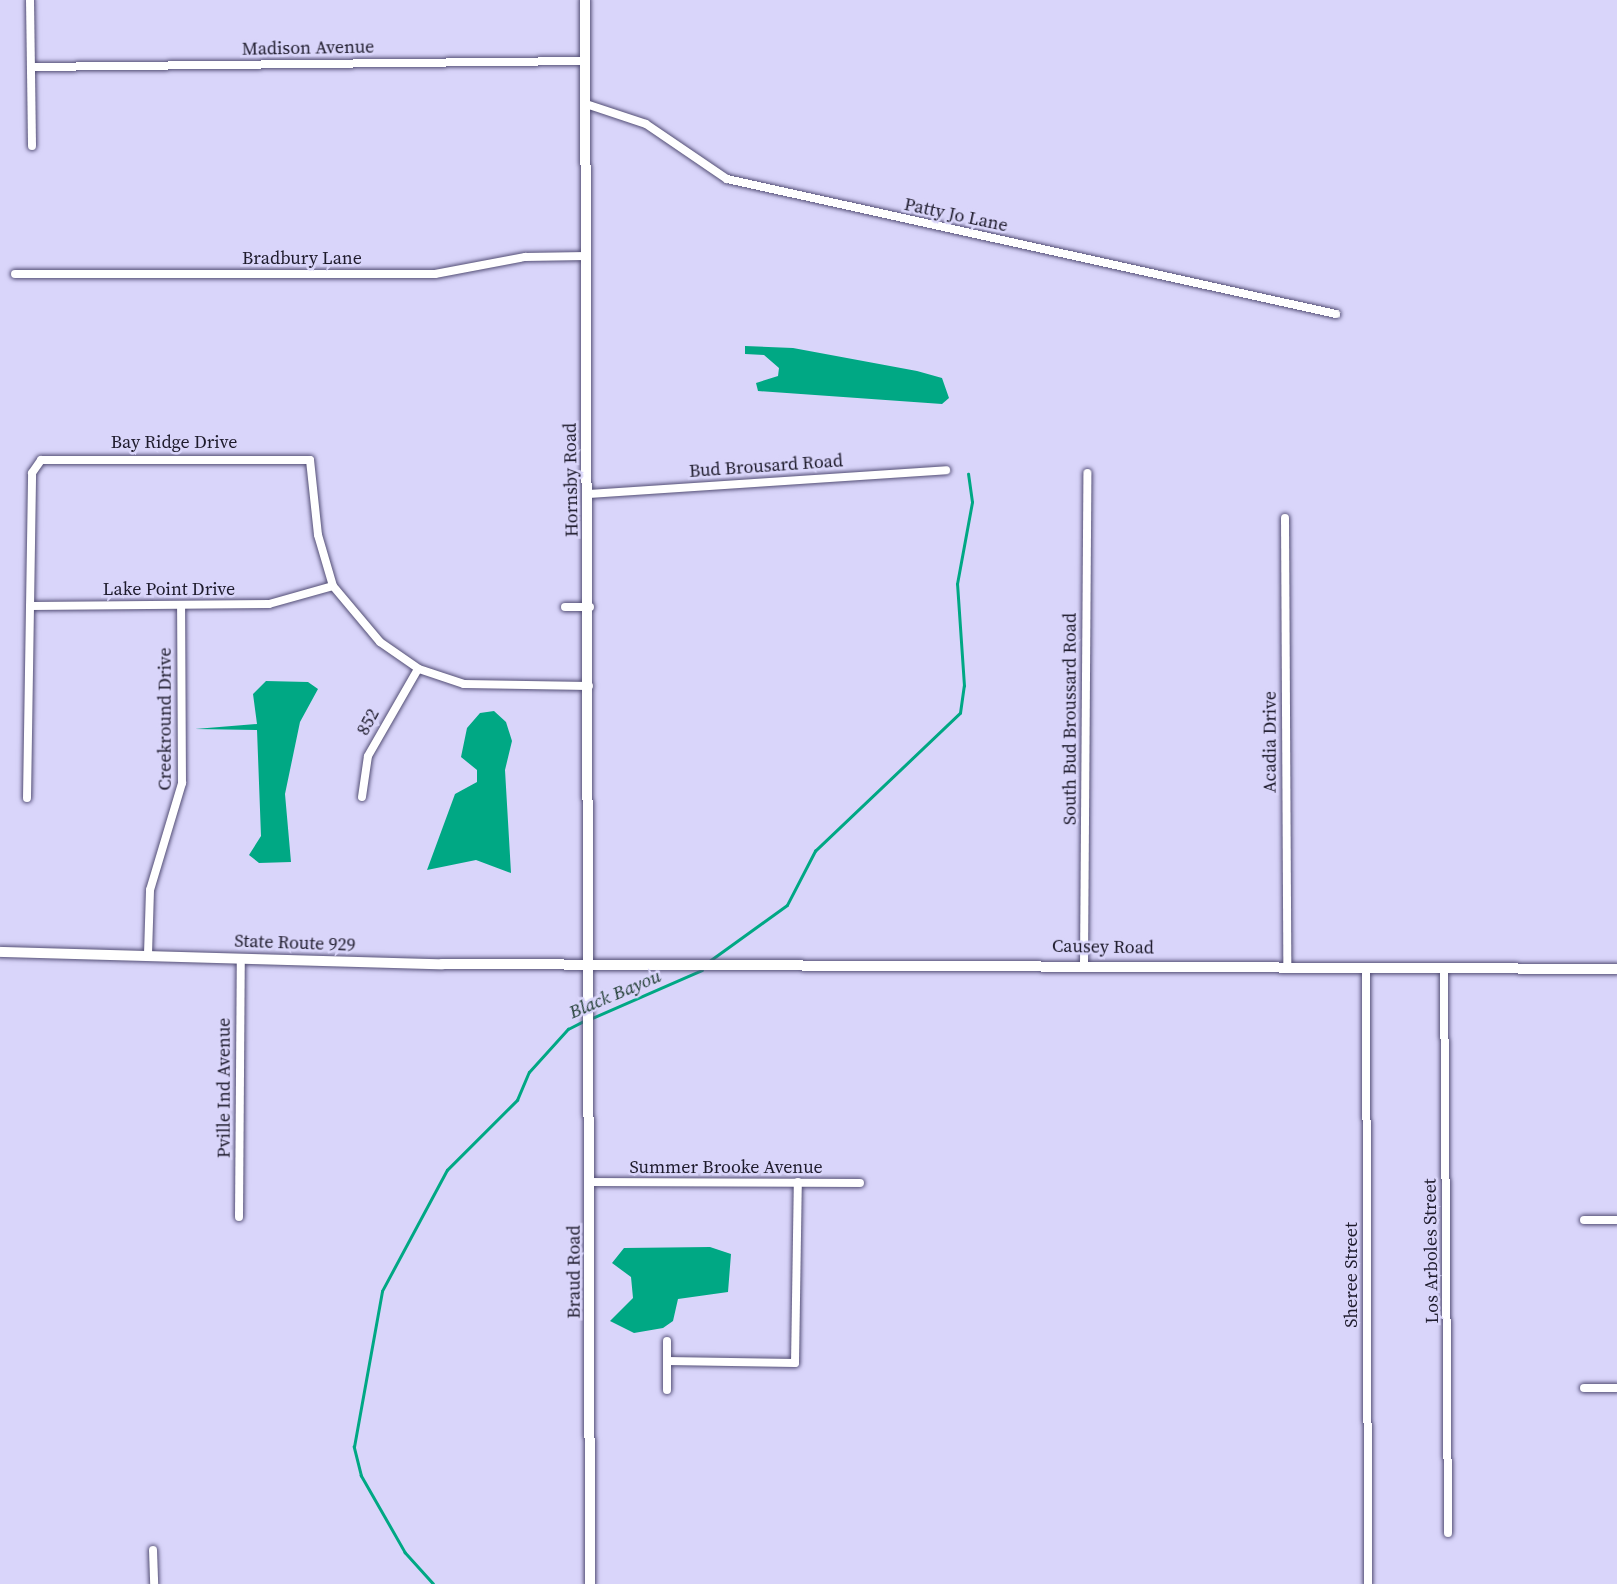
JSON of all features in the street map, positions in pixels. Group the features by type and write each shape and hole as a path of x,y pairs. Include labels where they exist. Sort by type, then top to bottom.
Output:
{"street":[{"path":"30,0 32,146"},
{"name":"Hornsby Road","path":"586,0 590,607 588,960"},
{"name":"Madison Avenue","path":"31,67 586,61"},
{"name":"Patty Jo Lane","path":"586,104 646,124 727,179 1336,314"},
{"name":"Bradbury Lane","path":"15,274 435,274 525,257 586,256"},
{"name":"Bay Ridge Drive","path":"30,606 32,473 38,461 310,460 321,550 332,586"},
{"name":"Bud Brousard Road","path":"589,494 946,470"},
{"name":"South Bud Broussard Road","path":"1084,964 1087,473"},
{"name":"Acadia Drive","path":"1285,518 1287,966"},
{"path":"332,586 365,630 418,668 490,687 590,686"},
{"name":"Lake Point Drive","path":"30,606 269,604 307,596 332,586"},
{"name":"Creekround Drive","path":"148,954 150,890 183,783 181,605"},
{"path":"27,798 30,606"},
{"path":"565,607 590,607"},
{"name":"852","path":"362,797 368,756 418,668"},
{"name":"State Route 929","path":"0,952 148,954 241,960 588,960"},
{"name":"Pville Ind Avenue","path":"239,1217 241,960"},
{"name":"Causey Road","path":"588,960 1617,969"},
{"name":"Braud Road","path":"588,960 591,1182 590,1584"},
{"name":"Sheree Street","path":"1366,967 1368,1584"},
{"name":"Los Arboles Street","path":"1444,968 1448,1533"},
{"name":"Summer Brooke Avenue","path":"591,1182 860,1183"},
{"path":"667,1361 794,1363 797,1182"},
{"path":"1584,1220 1617,1220"},
{"path":"667,1341 667,1390"},
{"path":"1584,1388 1617,1388"},
{"path":"153,1550 154,1584"}],"shaded area":[{"path":"745,346 793,348 917,371 942,378 949,398 942,404 758,391 756,383 778,376 779,368 764,355 745,354"},
{"path":"266,681 308,682 318,689 300,722 285,794 291,862 259,863 249,855 261,836 257,730 195,729 257,724 253,694"},
{"path":"494,711 506,722 512,741 505,770 511,873 476,860 427,870 455,794 477,782 477,770 461,757 467,728 480,713"},
{"path":"710,1247 731,1254 728,1292 678,1299 673,1321 663,1328 634,1333 610,1321 633,1298 631,1277 612,1263 624,1248"}],"waterway":[{"name":"Black Bayou","path":"708,962 787,905 815,851 960,713 964,686 957,584 972,502 968,474"},
{"name":"Black Bayou","path":"590,1019 702,970"},
{"name":"Black Bayou","path":"433,1584 405,1553 361,1476 354,1447 382,1291 447,1170 517,1100 529,1072 568,1029 584,1021"}]}
